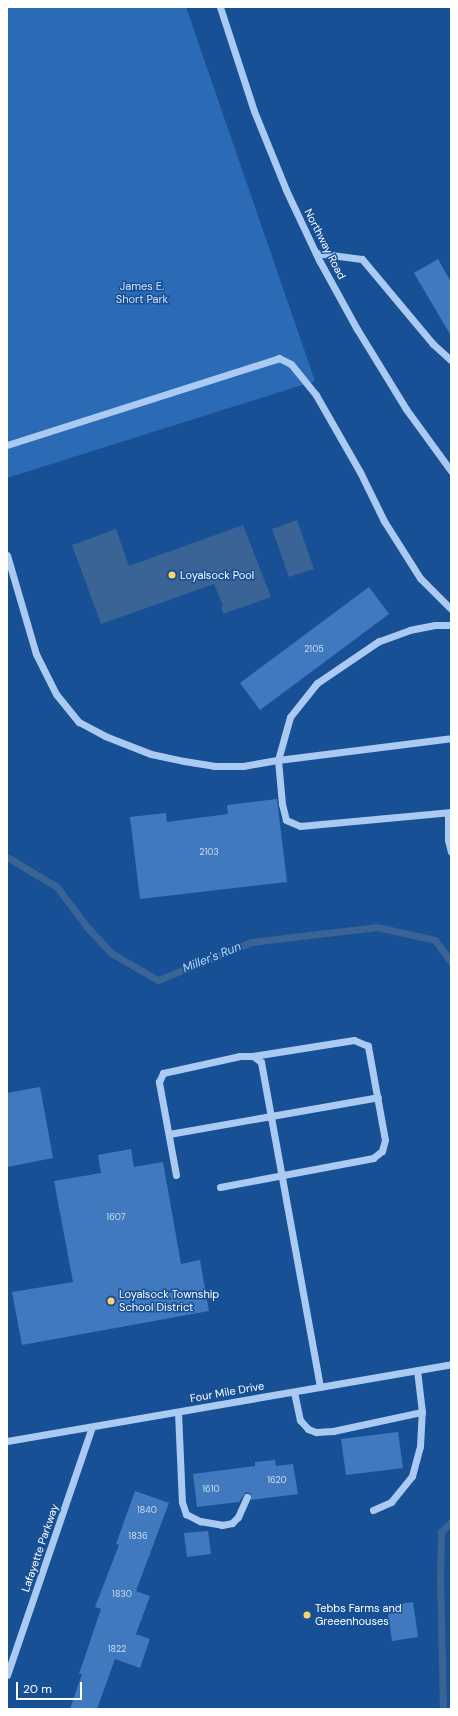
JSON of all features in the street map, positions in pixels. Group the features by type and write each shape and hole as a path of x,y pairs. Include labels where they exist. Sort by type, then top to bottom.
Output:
{"street":[{"name":"Northway Road","path":"220,7 254,111 286,190 316,253 357,330 406,409 451,471"},
{"path":"316,253 362,259 433,344 451,360"},
{"path":"7,445 279,358 291,364 316,395 360,472 384,521 409,561 420,578 451,610"},
{"path":"7,555 36,654 56,694 79,722 105,736 151,754 214,766 243,766 278,760 451,738"},
{"path":"451,625 435,625 410,630 379,641 317,682 290,717 278,760 282,804 286,820 300,826 449,812 448,840 451,852"},
{"path":"176,1176 159,1082 163,1073 240,1056 253,1056 354,1040 368,1046 385,1140 382,1151 373,1158 220,1187"},
{"path":"253,1056 261,1062 320,1387"},
{"path":"169,1134 378,1097"},
{"name":"Four Mile Drive","path":"7,1441 451,1364"},
{"path":"373,1510 391,1502 412,1476 420,1446 422,1412 417,1370"},
{"path":"294,1392 300,1420 308,1429 316,1432 334,1431 422,1412"},
{"path":"178,1412 182,1502 186,1514 200,1521 222,1525 232,1523 238,1517 248,1497"},
{"name":"Lafayette Parkway","path":"7,1675 92,1427"}],"green space":[{"name":"James E. Short Park","path":"7,7 186,7 315,381 7,478"}],"shaded area":[{"path":"297,520 314,569 289,577 272,529"},
{"name":"Loyalsock Pool","path":"243,525 271,597 223,614 221,607 223,606 214,584 101,624 72,545 116,529 129,566"}],"building":[{"path":"438,259 451,282 451,336 414,273"},
{"path":"369,587 389,614 260,710 240,683"},
{"path":"277,799 287,882 140,899 130,817 166,813 167,822 228,814 227,805"},
{"path":"40,1087 53,1158 7,1167 7,1093"},
{"path":"131,1149 134,1167 163,1162 181,1264 200,1260 209,1311 22,1345 12,1292 73,1282 54,1181 101,1173 98,1155"},
{"path":"398,1432 403,1468 346,1475 341,1439"},
{"path":"275,1460 276,1466 293,1464 298,1494 251,1500 251,1494 246,1492 239,1502 197,1507 193,1474 255,1466 255,1462"},
{"path":"135,1491 169,1503 136,1591 150,1596 136,1634 150,1639 140,1668 115,1659 97,1709 70,1709 82,1674 79,1674 101,1609 95,1607 119,1545 116,1544"},
{"path":"208,1531 211,1554 187,1557 184,1533"},
{"path":"413,1602 418,1637 392,1641 387,1606"}],"waterway":[{"name":"Miller's Run","path":"7,857 57,887 87,927 111,953 158,980 251,942 377,927 435,940 451,962"},
{"name":"Miller's Run","path":"443,1709 440,1581 441,1532 451,1522"}],"place":[{"name":"Loyalsock Pool","path":"172,575"},
{"name":"Loyalsock Township School District","path":"111,1301"},
{"name":"Tebbs Farms and Greeenhouses","path":"307,1615"}]}
